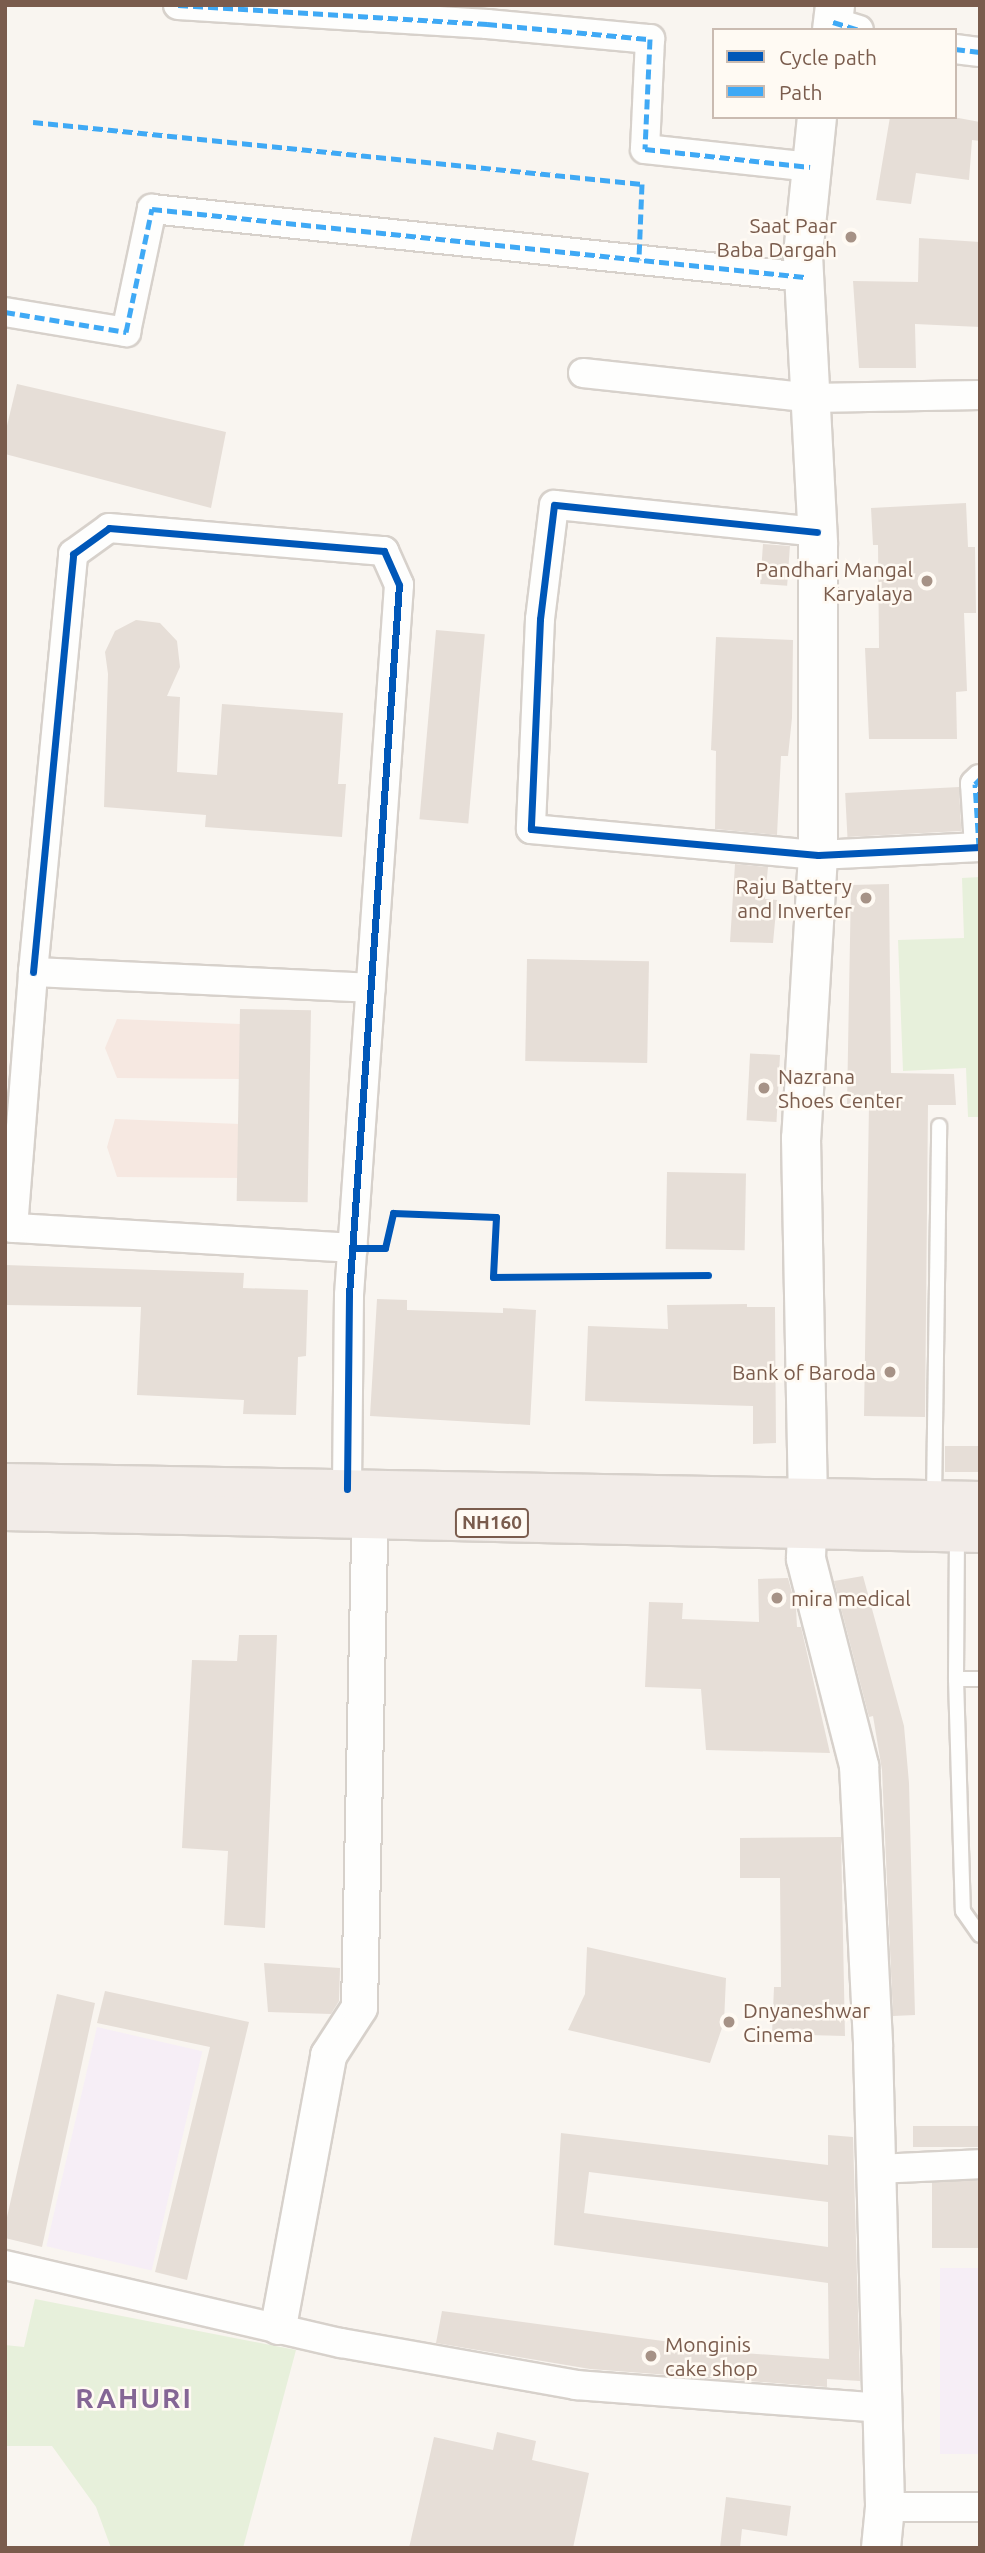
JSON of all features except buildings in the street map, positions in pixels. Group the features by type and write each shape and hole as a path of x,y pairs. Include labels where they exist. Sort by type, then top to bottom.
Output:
{"highway":[{"name":"NH160","path":"5,1483 118,1499"},
{"name":"NH160","path":"5,1511 118,1499 362,1500 952,1516"}],"main road":[{"path":"817,119 803,255 817,532 818,855 801,1138 806,1559 859,1766 873,2047 885,2507 881,2548"}],"street":[{"path":"178,5 487,24 650,39 645,149 810,167"},
{"path":"957,49 980,52"},
{"path":"5,312 126,332 152,209 804,277"},
{"path":"583,373 811,398 980,395"},
{"path":"817,532 554,505 540,619 531,829 818,855 979,847 975,784 980,779"},
{"path":"278,2326 328,2055 359,2007 362,1500 353,1248 399,585 384,551 110,528 73,554 33,972 13,1228 353,1248"},
{"path":"33,972 371,988"},
{"path":"875,2169 980,2164"},
{"path":"5,2265 278,2326 341,2343 576,2385 882,2408"},
{"path":"885,2507 980,2507"}],"lane":[{"path":"939,1126 963,1910 980,1935"},
{"path":"956,1679 980,1679"}],"shaded area":[{"path":"117,1019 240,1024 240,1079 117,1078 105,1048"},
{"path":"115,1119 240,1124 240,1178 117,1177 107,1147"},
{"path":"97,2027 202,2051 152,2271 46,2246"},
{"path":"940,2268 980,2268 980,2454 940,2454"}],"green space":[{"path":"980,877 980,1117 968,1117 966,1068 903,1071 898,940 964,938 962,878"},
{"path":"35,2299 296,2350 243,2548 111,2548 96,2507 52,2446 5,2446 5,2345 24,2347"}],"marked path":[{"path":"178,5 487,24 650,39 645,149 810,167"},
{"path":"833,22 852,28"},
{"path":"957,49 980,52"},
{"path":"33,122 642,184 639,260"},
{"path":"5,312 126,332 152,209 804,277"},
{"path":"979,847 975,784 980,779"}],"cycle path":[{"path":"817,532 554,505 540,619 531,829 818,855 980,847"},
{"path":"33,972 73,554 109,528 384,551 399,585 349,1295 347,1489"},
{"path":"353,1248 385,1248 393,1213 496,1217 493,1277 708,1275"}],"place":[{"name":"Saat Paar Baba Dargah","path":"851,237"},
{"name":"Pandhari Mangal Karyalaya","path":"927,581"},
{"name":"Raju Battery and Inverter","path":"866,898"},
{"name":"Nazrana Shoes Center","path":"764,1088"},
{"name":"Bank of Baroda","path":"890,1372"},
{"name":"mira medical","path":"777,1598"},
{"name":"Dnyaneshwar Cinema","path":"729,2022"},
{"name":"Monginis cake shop","path":"651,2356"}],"district":[{"name":"RAHURI","path":"134,2398"}]}
